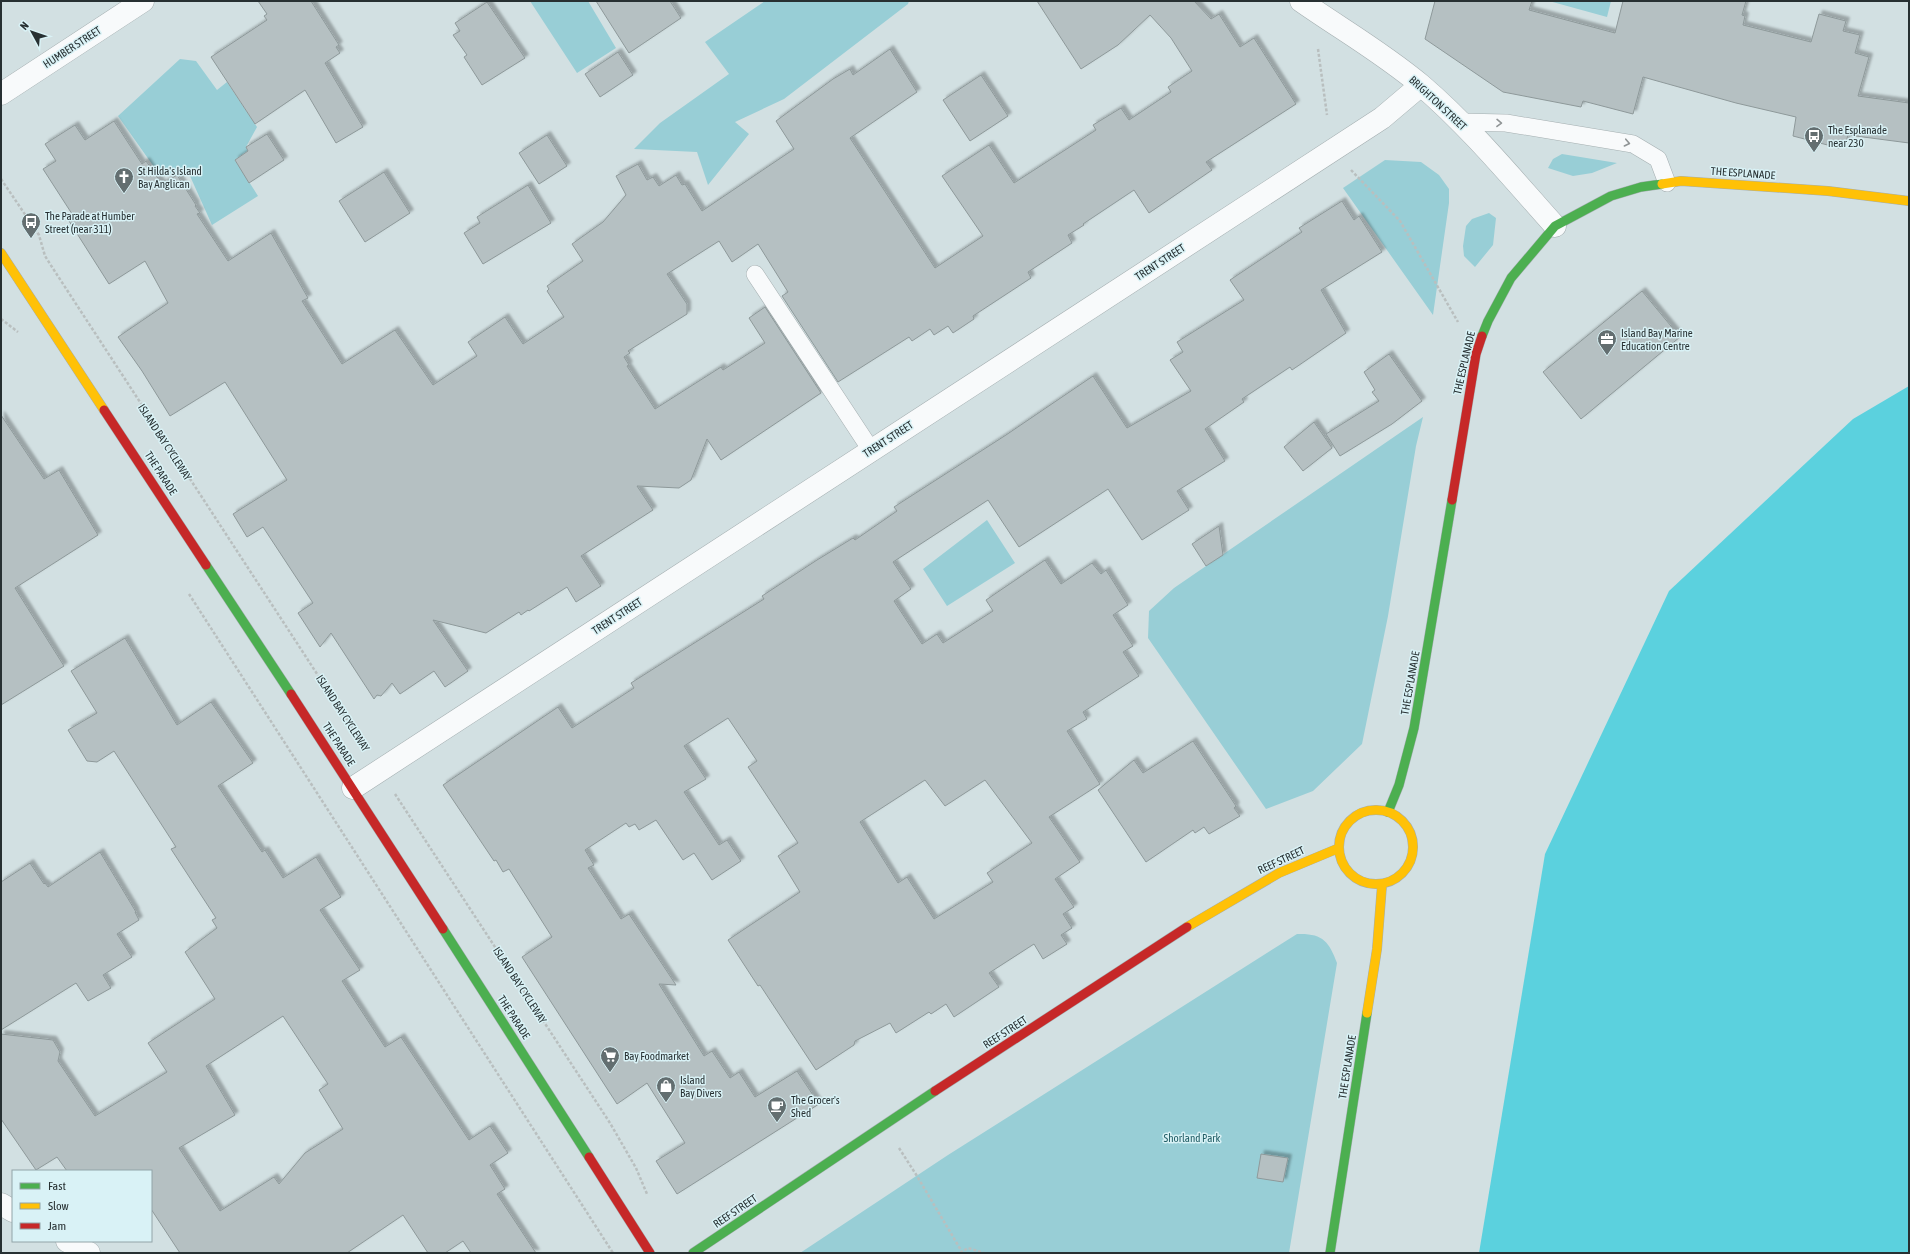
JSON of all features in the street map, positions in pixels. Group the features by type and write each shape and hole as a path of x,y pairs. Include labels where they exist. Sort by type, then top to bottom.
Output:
{"main road":[{"name":"THE ESPLANADE","path":"1388,812 1399,785 1414,728 1476,354 1488,321 1511,278 1539,244 1555,226 1611,196 1641,187 1681,181 1828,190 1909,201"},
{"name":"THE PARADE","path":"1,253 353,788 650,1253"},
{"path":"1372,810 1388,812 1395,815 1406,824 1412,836 1414,851 1409,864 1401,876 1382,885 1365,883 1351,875 1343,865 1339,848 1342,832 1348,823 1356,816 1372,810"},
{"name":"REEF STREET","path":"693,1253 884,1125 1220,907 1279,873 1339,848"},
{"name":"THE ESPLANADE","path":"1330,1253 1377,949 1382,885"}],"street":[{"name":"HUMBER STREET","path":"1,94 143,1"},
{"name":"BRIGHTON STREET","path":"1301,1 1381,54 1421,85 1460,122 1555,226"},
{"name":"TRENT STREET","path":"353,788 1332,149 1382,118 1421,85"},
{"path":"1,1204 12,1210"},
{"path":"69,1242 89,1253"}],"lane":[{"path":"1460,122 1506,123 1633,144 1658,159 1667,183"},
{"path":"755,274 871,450"}],"path":[{"path":"1318,49 1327,115"},
{"path":"1332,149 1400,221 1476,354"},
{"name":"ISLAND BAY CYCLEWAY","path":"1,179 39,235 43,244 43,252 52,267 610,1123 636,1168 648,1195"},
{"path":"1,319 22,336"},
{"path":"185,588 613,1253"},
{"path":"884,1125 917,1176 961,1252 968,1248 984,1253"}],"green space":[{"path":"530,1 588,1 616,48 577,73"},
{"path":"765,1 909,1 908,4 784,99 735,122 749,134 708,185 697,152 634,149 660,123 729,74 705,42"},
{"path":"1549,1 1611,1 1607,17"},
{"path":"180,59 196,61 217,90 227,82 257,127 246,147 248,151 235,160 258,196 212,225 190,176 159,174 118,116"},
{"path":"1562,154 1617,163 1592,173 1573,176 1548,168 1553,159"},
{"path":"1385,160 1421,162 1439,175 1449,189 1449,203 1433,315 1343,188"},
{"path":"1489,213 1496,218 1493,245 1475,267 1464,256 1463,246 1466,226 1472,219"},
{"path":"1423,417 1416,446 1388,616 1362,744 1313,791 1266,809 1148,638 1149,611 1174,588"},
{"path":"987,520 1015,563 947,606 923,569"},
{"name":"Shorland Park","path":"1297,934 1306,934 1319,937 1331,949 1337,963 1289,1253 800,1253 948,1155"}],"water":[{"path":"1909,386 1909,1253 1479,1253 1545,854 1669,591 1853,419"}],"building":[{"path":"258,1 311,1 339,45 336,47 340,53 325,63 363,127 336,143 305,90 255,124 211,57 267,20 264,16 267,14"},
{"path":"596,1 670,1 681,18 629,53"},
{"path":"1037,1 1194,1 1211,19 1219,14 1240,47 1254,38 1296,104 1206,162 1212,170 1149,213 1134,190 1083,224 1084,225 1068,235 1072,243 1028,272 1031,278 973,316 974,319 953,333 948,326 934,335 930,329 912,341 909,337 838,382 782,296 788,292 758,244 732,262 719,241 667,274 687,304 687,314 628,351 630,353 624,357 629,365 627,366 655,409 721,367 723,370 765,343 749,318 765,307 821,393 721,460 707,439 691,480 679,488 637,486 653,510 581,556 601,586 576,602 567,587 529,611 528,610 521,615 519,612 486,633 433,620 468,671 445,687 434,671 400,694 392,683 381,696 377,695 374,699 331,633 320,647 298,613 313,603 263,527 247,537 233,514 287,480 225,382 170,416 142,371 118,337 168,303 145,261 109,284 69,221 74,217 43,169 56,161 45,144 75,125 85,140 114,121 142,164 146,161 162,184 177,175 196,205 195,206 200,213 197,214 228,261 271,233 308,298 302,301 342,364 395,330 433,385 477,356 468,342 505,317 523,344 564,317 547,291 549,289 547,286 583,261 572,244 603,222 626,195 616,176 638,164 647,180 653,177 659,186 676,175 682,185 685,184 702,211 794,149 776,121 833,79 850,69 853,75 890,49 917,92 850,138 935,268 983,236 942,176 989,145 1014,183 1096,130 1093,125 1121,108 1129,120 1171,92 1168,87 1192,71 1171,38 1150,15 1118,45 1081,69"},
{"path":"1435,1 1532,1 1529,10 1615,33 1623,1 1746,1 1742,15 1745,16 1743,25 1811,42 1819,14 1846,21 1843,31 1860,35 1855,53 1869,57 1858,96 1909,103 1909,143 1848,135 1846,142 1841,140 1839,148 1793,136 1796,117 1736,103 1643,77 1633,114 1583,101 1581,107 1503,92 1425,39"},
{"path":"487,2 525,58 482,85 464,57 467,55 453,35 460,31 455,23"},
{"path":"618,52 633,75 600,97 585,74"},
{"path":"981,75 1008,116 970,141 943,100"},
{"path":"267,134 284,160 249,183 235,160 248,151 246,147"},
{"path":"547,135 567,166 539,184 519,153"},
{"path":"384,172 410,213 365,242 339,201"},
{"path":"528,185 551,223 483,264 464,233 480,223 477,217"},
{"path":"1342,201 1354,220 1359,216 1382,252 1321,290 1346,333 1292,370 1290,367 1242,399 1244,402 1205,429 1225,461 1177,491 1189,510 1142,540 1108,489 1019,547 988,500 893,562 911,589 894,601 922,644 937,634 943,643 993,611 986,600 1045,560 1061,584 1092,563 1101,574 1106,570 1128,605 1113,615 1133,646 1123,652 1139,676 1083,712 1087,719 1067,731 1100,784 1049,817 1080,862 1055,879 1074,907 1063,914 1072,928 1061,935 1067,944 1043,959 1034,944 989,973 999,987 954,1017 946,1004 931,1014 929,1012 896,1033 890,1023 855,1041 854,1045 816,1070 760,985 758,986 728,940 800,892 778,856 798,843 748,767 757,761 728,718 684,746 706,779 684,792 719,845 727,840 741,861 712,880 694,853 683,860 656,820 639,830 635,824 629,827 626,823 585,850 594,865 588,868 621,919 629,914 676,985 659,984 704,1056 712,1051 730,1078 739,1072 755,1097 797,1071 819,1104 677,1194 656,1161 685,1143 647,1083 617,1104 522,957 552,937 509,869 503,872 496,860 494,861 443,785 558,707 572,728 634,688 631,683 764,599 762,596 817,560 853,538 855,540 897,511 894,507 1006,435 1093,376 1127,428 1191,391 1170,360 1183,352 1177,342 1244,300 1230,280 1302,232 1299,228","holes":["925,780 945,806 985,780 1032,843 987,873 993,882 934,919 907,877 898,883 860,822"]},
{"name":"Island Bay Marine Education Centre","path":"1642,291 1680,337 1581,419 1543,372"},
{"path":"1389,354 1422,401 1392,424 1340,456 1326,434 1379,401 1372,392 1375,390 1364,372"},
{"path":"1,415 44,479 59,470 98,535 15,588 64,666 1,705"},
{"path":"1314,422 1332,448 1303,471 1284,447"},
{"path":"1219,526 1223,555 1206,566 1192,544"},
{"path":"125,638 177,725 211,702 253,763 218,786 262,852 265,850 283,878 316,857 341,897 320,910 360,970 342,981 385,1047 401,1037 469,1140 490,1126 508,1153 490,1165 505,1189 497,1194 536,1253 471,1253 463,1241 445,1253 428,1253 403,1215 347,1253 180,1253 152,1211 152,1170 66,1170 57,1157 36,1170 1,1119 1,1034 53,1040 60,1052 58,1061 95,1116 167,1072 148,1043 215,999 185,952 217,928 212,920 216,918 171,849 176,847 114,751 97,762 87,761 68,730 97,713 71,671","holes":["283,1016 328,1084 319,1090 343,1129 305,1153 279,1184 274,1177 220,1211 179,1148 235,1115 206,1066"]},
{"path":"1193,741 1236,806 1234,808 1240,816 1209,834 1204,827 1195,833 1193,830 1146,862 1098,790 1134,760 1143,773"},
{"path":"100,852 136,912 139,920 117,934 132,957 103,975 111,988 88,1001 76,983 1,1030 1,882 30,863 44,884 45,883 48,887"},
{"path":"1261,1154 1288,1158 1283,1182 1257,1178"}],"traffic: fast":[{"path":"1482,336 1488,321 1511,278 1555,226 1611,196 1641,187 1662,184"},
{"path":"1388,812 1399,785 1414,728 1452,500"},
{"path":"206,565 291,694"},
{"path":"443,929 589,1157"},
{"path":"1330,1253 1367,1013"},
{"path":"693,1253 935,1091"}],"traffic: slow":[{"path":"1662,184 1681,181 1828,191 1909,201"},
{"path":"1,253 104,410"},
{"path":"1369,810 1383,810 1397,816 1407,826 1413,840 1413,847 1411,861 1407,868 1397,878 1383,884 1369,884 1355,878 1345,868 1339,854 1339,840 1345,826 1355,816 1369,810"},
{"path":"1187,927 1279,873 1339,848"},
{"path":"1367,1013 1377,949 1382,885"}],"traffic: jam":[{"path":"1452,500 1476,354 1482,336"},
{"path":"104,410 206,565"},
{"path":"291,694 443,929"},
{"path":"935,1091 1187,927"},
{"path":"589,1157 650,1253"}],"place":[{"name":"The Esplanade near 230","path":"1814,153"},
{"name":"St Hilda's Island Bay Anglican","path":"124,194"},
{"name":"The Parade at Humber Street (near 311)","path":"31,239"},
{"name":"Island Bay Marine Education Centre","path":"1607,356"},
{"name":"Bay Foodmarket","path":"610,1073"},
{"name":"Island Bay Divers","path":"666,1103"},
{"name":"The Grocer's Shed","path":"777,1123"}]}
